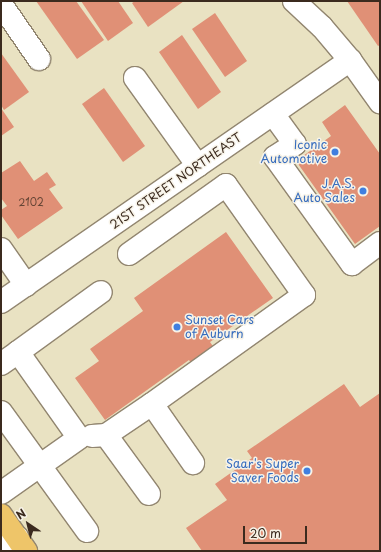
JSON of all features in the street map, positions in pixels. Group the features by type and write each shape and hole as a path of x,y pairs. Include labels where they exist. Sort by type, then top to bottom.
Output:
{"main road":[{"path":"1,515 15,546"}],"street":[{"path":"294,1 322,27 350,60 380,102"},
{"path":"1,4 39,59"},
{"name":"21ST STREET NORTHEAST","path":"1,302 350,60"},
{"path":"135,78 198,166"},
{"path":"273,114 295,144 276,158 352,264 380,243"},
{"path":"1,494 79,438 106,435 152,404 304,295 226,185 130,254"},
{"path":"1,249 26,285"},
{"path":"79,438 9,358 101,292"},
{"path":"152,404 193,463"},
{"path":"1,412 87,531"},
{"path":"106,435 149,494"}],"building":[{"path":"36,1 76,1 104,40 77,59"},
{"path":"81,1 118,1 133,23 108,41"},
{"path":"135,1 184,1 148,27 132,3"},
{"path":"347,1 380,1 380,45 378,46"},
{"path":"215,13 247,61 225,77 192,29"},
{"path":"182,35 221,92 198,109 159,52"},
{"path":"1,53 29,92 4,110 1,105"},
{"path":"104,88 145,146 123,162 82,104"},
{"path":"345,105 380,154 380,226 355,244 296,161 331,136 322,122"},
{"path":"1,108 14,127 1,136"},
{"path":"20,161 34,181 47,172 56,185 49,189 63,208 18,239 1,215 1,210 7,206 1,198 1,173"},
{"name":"Sunset Cars of Auburn","path":"226,232 273,298 210,342 217,352 194,368 189,360 105,420 75,378 99,361 90,349 143,311 134,298"},
{"name":"Saar's Super Saver Foods","path":"344,384 360,407 380,393 380,551 202,551 186,528 227,500 215,484 252,458 247,451"}],"place":[{"name":"Iconic Automotive","path":"335,152"},
{"name":"J.A.S. Auto Sales","path":"363,191"},
{"name":"Sunset Cars of Auburn","path":"177,327"},
{"name":"Saar's Super Saver Foods","path":"307,471"}]}
